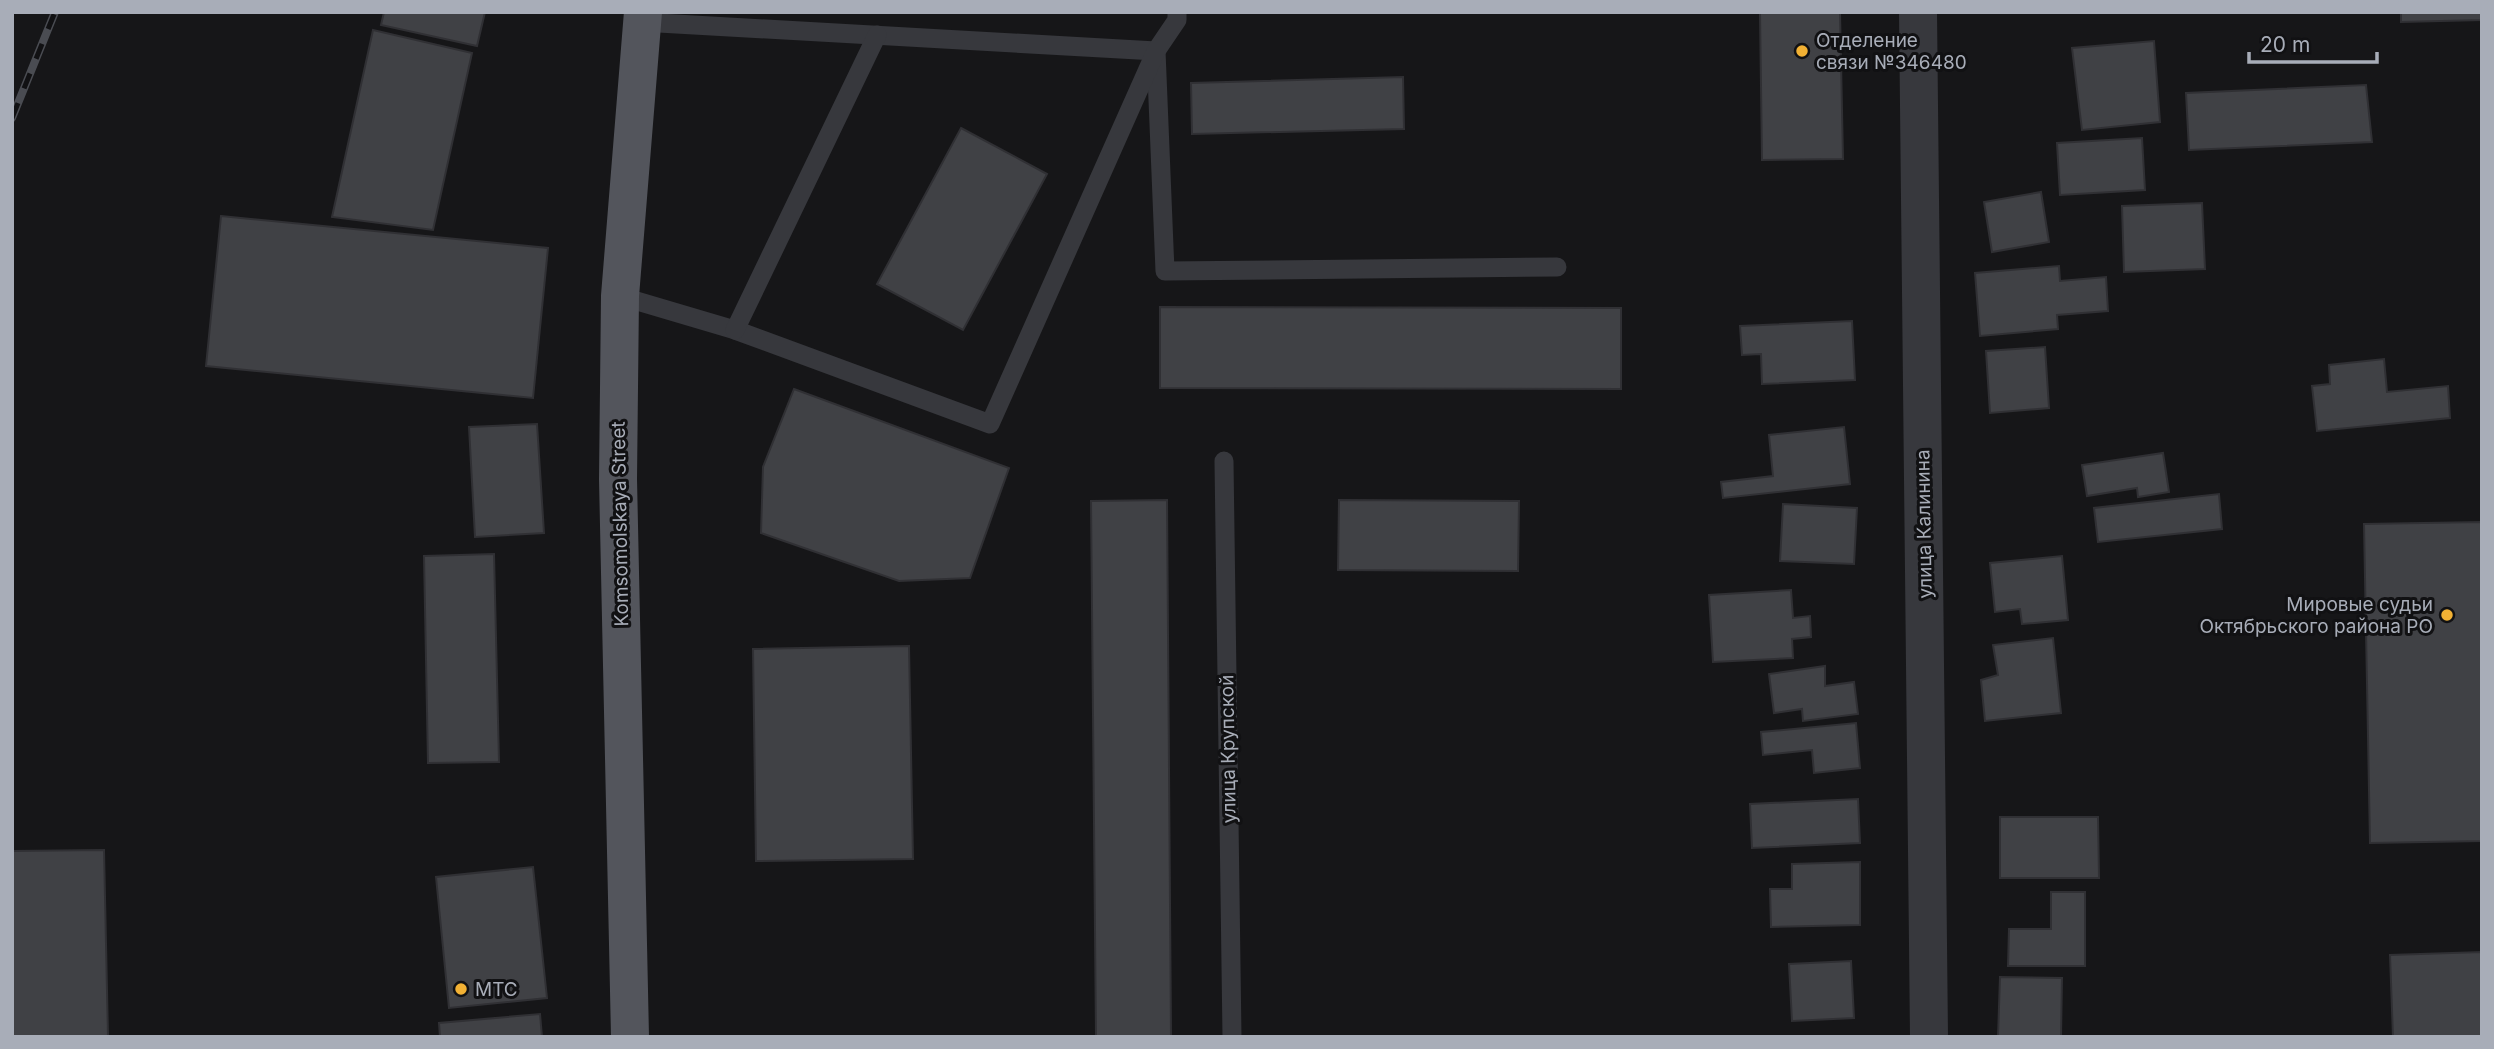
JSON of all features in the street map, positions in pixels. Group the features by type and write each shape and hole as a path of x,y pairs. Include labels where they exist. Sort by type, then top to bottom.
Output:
{"main road":[{"name":"Komsomolskaya Street","path":"630,1037 618,479 620,296 642,17"}],"street":[{"name":"улица Калинина","path":"1918,12 1929,1037"}],"lane":[{"path":"620,296 735,330 990,424 1156,51 1177,20 1177,12"},
{"path":"642,17 877,35 1156,51"},
{"path":"735,330 877,35"},
{"path":"1156,51 1165,271 1557,267"},
{"name":"улица Крупской","path":"1224,461 1232,1037"}],"building":[{"path":"384,12 485,12 477,46 381,25"},
{"path":"1760,12 1840,12 1843,159 1762,160"},
{"path":"2401,12 2482,12 2482,20 2401,22"},
{"path":"373,30 472,53 433,230 332,217"},
{"path":"2154,41 2160,122 2082,130 2072,48"},
{"path":"1403,77 1404,129 1192,134 1191,83"},
{"path":"2366,85 2372,142 2189,150 2186,93"},
{"path":"961,128 1047,174 963,330 877,284"},
{"path":"2142,138 2145,190 2060,195 2057,143"},
{"path":"2041,192 2049,242 1992,252 1984,202"},
{"path":"2202,203 2205,269 2124,272 2122,206"},
{"path":"221,216 548,248 533,398 206,366"},
{"path":"2059,266 2060,281 2106,277 2108,311 2057,315 2058,329 1980,336 1975,273"},
{"path":"1160,307 1621,308 1621,389 1160,388"},
{"path":"1852,321 1855,380 1762,384 1761,354 1742,355 1740,326"},
{"path":"2045,347 2049,408 1990,413 1986,351"},
{"path":"2384,359 2387,392 2448,386 2450,418 2317,431 2312,386 2330,384 2329,365"},
{"path":"794,389 1009,468 970,578 899,581 761,533 763,467"},
{"path":"537,424 544,533 475,537 469,427"},
{"path":"1844,427 1850,484 1723,498 1721,482 1773,476 1769,435"},
{"path":"2163,453 2169,492 2138,497 2137,488 2087,496 2082,465"},
{"path":"2219,494 2222,529 2098,542 2094,508"},
{"path":"1167,500 1171,1037 1096,1037 1091,501"},
{"path":"1339,500 1519,501 1518,571 1338,570"},
{"path":"1783,504 1857,508 1854,564 1780,561"},
{"path":"2482,522 2482,841 2370,843 2364,524"},
{"path":"494,554 499,762 428,763 424,556"},
{"path":"2062,556 2068,620 2022,624 2020,609 1995,612 1990,563"},
{"path":"1791,590 1793,618 1810,616 1811,637 1792,639 1793,658 1713,662 1709,595"},
{"path":"2053,638 2061,713 1985,721 1981,680 1998,675 1993,645"},
{"path":"909,646 913,859 756,861 753,649"},
{"path":"1825,666 1825,686 1854,682 1858,714 1803,721 1802,709 1774,713 1769,674"},
{"path":"1856,723 1860,768 1814,773 1812,750 1763,755 1761,732"},
{"path":"1858,799 1860,843 1752,848 1750,804"},
{"path":"2000,817 2098,817 2099,878 2000,878"},
{"path":"104,850 108,1037 12,1037 12,851"},
{"path":"1860,862 1860,925 1771,927 1770,889 1792,889 1792,864"},
{"path":"533,867 547,998 449,1008 436,877"},
{"path":"2051,892 2085,892 2085,966 2008,966 2009,929 2051,929"},
{"path":"2482,952 2482,1037 2393,1037 2390,955"},
{"path":"1851,961 1854,1018 1792,1021 1789,964"},
{"path":"2000,977 2062,978 2061,1037 1998,1037"},
{"path":"540,1014 542,1037 440,1037 439,1023"}],"railway":[{"path":"12,118 55,12"}],"place":[{"name":"Отделение связи №346480","path":"1802,51"},
{"name":"Мировые судьи Октябрьского района РО","path":"2447,615"},
{"name":"МТС","path":"461,989"}]}
